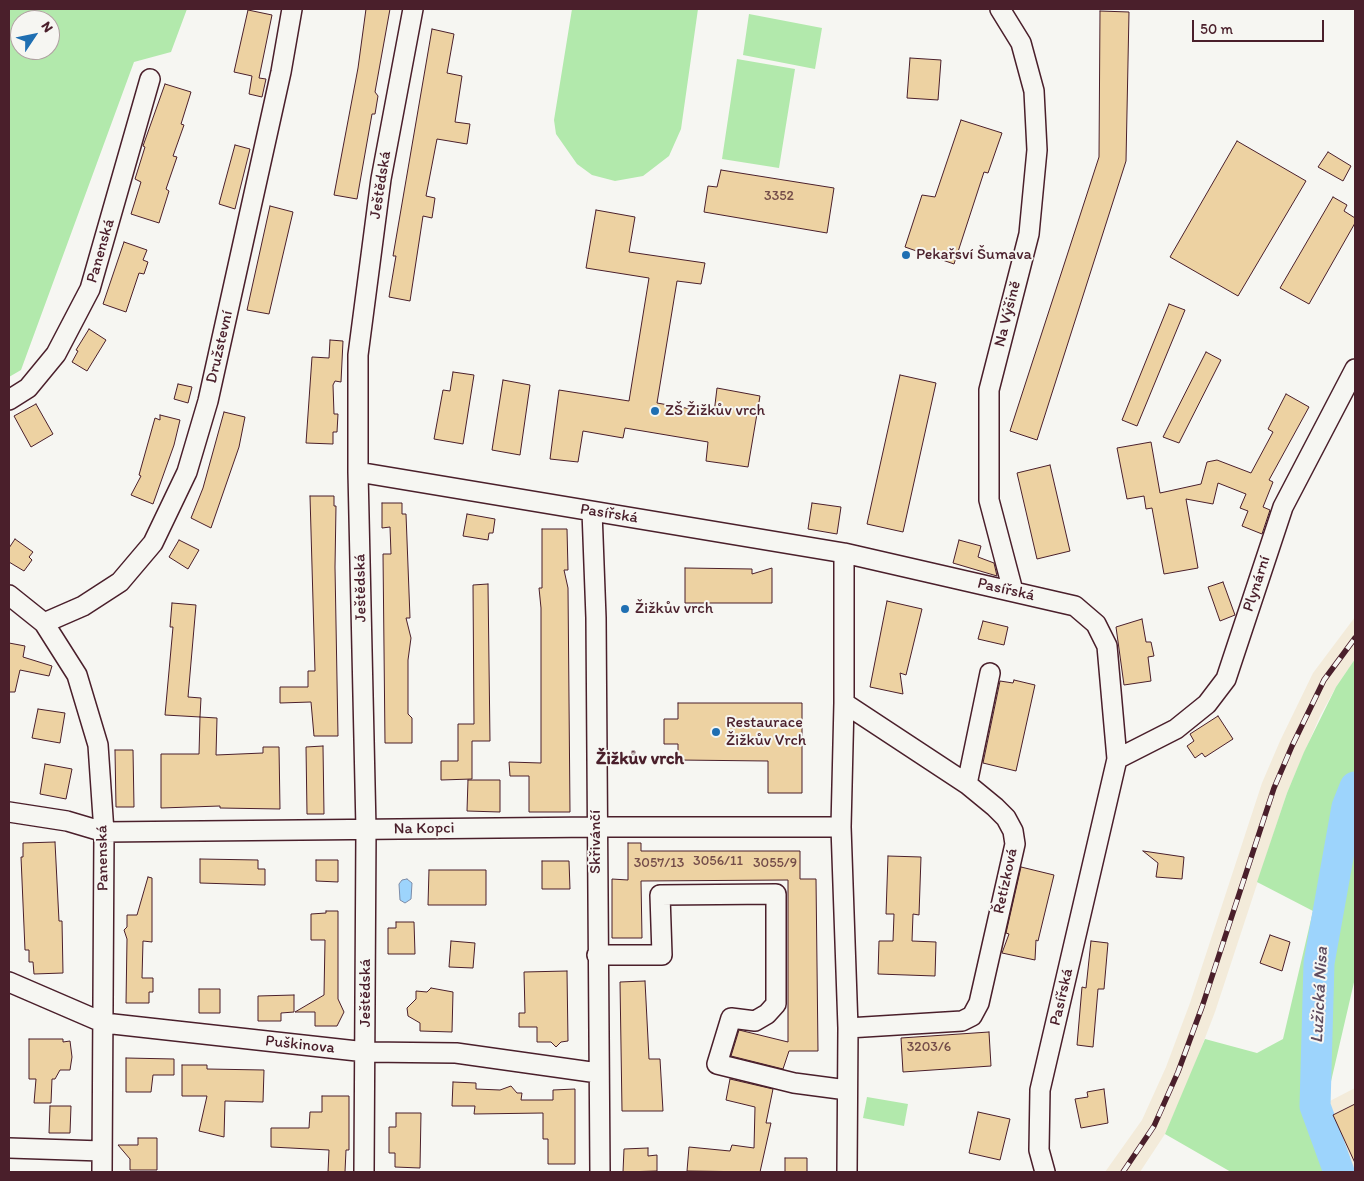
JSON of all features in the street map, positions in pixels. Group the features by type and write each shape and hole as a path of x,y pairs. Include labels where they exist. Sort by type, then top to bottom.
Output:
{"street":[{"name":"Družstevní","path":"44,623 83,606 120,582 153,543 187,472 212,382 281,72 292,9"},
{"name":"Ještědská","path":"364,1172 366,829 358,472 358,355 381,179 413,9"},
{"name":"Na Výšině","path":"1001,10 1021,43 1034,91 1037,150 1029,234 989,390 989,500 1013,591"},
{"name":"Panenská","path":"9,400 28,388 56,354 90,289 150,79"},
{"name":"Plynární","path":"1117,759 1176,729 1207,704 1226,679 1283,507 1355,369"},
{"name":"Pasířská","path":"358,472 844,553 1075,606 1096,624 1107,646 1117,759 1040,1090 1039,1150 1045,1172"},
{"name":"Skřivánčí","path":"592,511 596,618 596,827 600,1172"},
{"path":"844,553 844,703 841,827 848,1028 847,1172"},
{"name":"Panenská","path":"9,595 44,623 77,675 95,731 104,832 102,1172"},
{"path":"967,784 990,673"},
{"name":"Řetízková","path":"844,703 967,784 1006,818 1013,831 1015,844 979,1003 972,1016 962,1021 848,1028"},
{"name":"Na Kopci","path":"9,812 67,821 104,832 596,827 841,827"},
{"path":"597,955 662,955 660,895 776,894 776,1004 767,1014 755,1021 731,1018 717,1064 794,1083 847,1090"},
{"name":"Puškinova","path":"9,982 104,1023 366,1052 456,1053 598,1073"},
{"path":"9,1148 102,1151"}],"shaded area":[{"path":"1355,617 1355,659 1336,687 1320,716 1287,793 1215,1012 1190,1077 1165,1134 1140,1172 1105,1172 1142,1120 1166,1067 1190,1003 1262,783 1280,741 1313,673"},
{"path":"1355,1088 1355,1172 1350,1172 1326,1113 1326,1103"}],"green space":[{"path":"9,9 187,9 171,52 134,62 21,370 9,377"},
{"path":"572,9 698,9 681,129 669,156 643,176 615,181 592,175 577,164 556,134 554,120"},
{"path":"749,14 822,28 815,69 743,55"},
{"path":"737,59 795,69 779,168 722,159"},
{"path":"1355,659 1355,978 1326,1103 1326,1113 1350,1172 1231,1172 1165,1134 1205,1039 1257,1053 1283,1039 1313,911 1257,882 1287,793 1304,752 1336,687"},
{"path":"867,1097 908,1104 904,1126 863,1118"}],"water":[{"path":"407,879 412,883 411,899 405,903 400,900 399,884 402,880"}],"building":[{"path":"366,9 390,9 375,92 378,96 375,114 372,114 357,199 334,195 358,68"},
{"path":"248,10 272,15 259,78 266,79 262,97 249,94 252,76 234,72"},
{"path":"1100,11 1129,12 1126,161 1037,440 1010,431 1099,157"},
{"path":"432,29 454,34 447,73 462,76 455,122 470,124 467,144 437,139 426,196 435,198 432,218 423,216 410,301 389,297 396,256 393,256"},
{"path":"910,58 941,60 938,100 907,98"},
{"path":"165,84 191,92 181,124 184,125 173,156 177,157 166,189 169,191 159,223 131,214 141,182 135,179 145,147 143,146"},
{"path":"961,120 1002,133 988,173 984,172 954,264 905,247 922,195 935,197"},
{"path":"1237,141 1306,181 1238,296 1170,257"},
{"path":"235,145 250,149 235,209 219,204"},
{"path":"1328,152 1351,166 1343,181 1318,167"},
{"path":"721,170 834,188 827,233 704,212 708,186 717,187"},
{"path":"1333,197 1347,205 1344,211 1355,218 1355,223 1309,304 1280,288"},
{"path":"270,206 293,212 269,314 247,310"},
{"path":"596,210 635,217 629,252 705,263 701,284 677,281 657,403 714,413 717,388 760,396 748,467 706,461 708,442 625,428 623,438 583,431 578,462 550,459 559,390 629,401 649,278 586,268"},
{"path":"124,242 147,250 143,260 148,262 144,274 139,273 126,312 103,304"},
{"path":"1169,304 1185,310 1137,426 1122,420"},
{"path":"89,329 106,340 87,371 72,362 78,351 76,350"},
{"path":"330,340 343,341 341,382 335,381 333,385 334,414 338,414 337,432 333,432 333,444 306,443 312,357 329,358"},
{"path":"1206,352 1221,360 1179,443 1163,437"},
{"path":"453,372 474,375 463,444 434,439 443,390 450,391"},
{"path":"900,375 936,383 903,532 867,524"},
{"path":"503,380 530,385 520,455 492,450"},
{"path":"178,384 192,387 188,403 174,399"},
{"path":"1286,394 1309,407 1269,480 1273,482 1263,507 1270,510 1262,534 1242,526 1248,511 1240,508 1246,494 1218,483 1213,504 1186,499 1198,568 1164,574 1152,508 1146,509 1144,496 1127,499 1117,448 1151,442 1160,493 1201,484 1207,462 1217,460 1251,473 1273,432 1268,429"},
{"path":"36,404 53,434 31,447 14,416"},
{"path":"224,412 245,417 239,447 211,528 191,518 203,488"},
{"path":"160,415 180,420 174,445 153,504 131,495 141,476 139,475 155,418 160,420"},
{"path":"1050,465 1070,551 1037,559 1017,473"},
{"path":"310,496 334,496 334,506 336,506 335,567 338,736 314,736 311,702 280,703 280,687 308,687 308,671 315,671"},
{"path":"382,503 402,503 402,514 406,514 410,618 406,618 411,638 408,660 408,714 412,718 412,743 385,743 383,554 391,554 390,527 382,528"},
{"path":"812,503 841,507 837,534 808,529"},
{"path":"467,514 495,519 493,533 489,533 488,540 463,536"},
{"path":"542,529 567,529 568,570 564,570 568,588 570,812 529,812 529,776 510,776 509,762 541,763 541,608 539,588 542,588"},
{"path":"15,539 33,552 29,557 32,560 24,571 9,562 9,548"},
{"path":"179,540 199,550 188,569 169,557"},
{"path":"959,540 981,546 978,557 994,563 997,576 953,563"},
{"path":"685,568 752,569 752,574 772,568 772,603 685,603"},
{"path":"1223,582 1235,615 1220,621 1208,587"},
{"path":"488,584 490,741 472,741 472,779 441,780 441,761 458,761 458,724 474,724 473,585"},
{"path":"887,601 922,609 906,675 900,673 903,694 870,687"},
{"path":"172,603 196,605 188,697 201,698 200,717 165,715 173,627 170,627"},
{"path":"1142,619 1146,642 1151,642 1154,656 1148,657 1151,681 1124,685 1116,627"},
{"path":"983,621 1008,627 1004,645 978,639"},
{"path":"9,643 25,646 23,657 52,666 49,676 20,670 15,692 9,692"},
{"path":"1014,680 1035,685 1016,771 983,763 1000,681 1013,683"},
{"name":"Restaurace Žižkův Vrch","path":"678,703 802,703 802,793 768,793 768,761 678,760 678,744 664,744 664,719 678,719"},
{"path":"38,709 65,713 60,743 32,738"},
{"path":"1218,716 1233,739 1205,757 1202,753 1195,758 1187,746 1194,741 1190,734"},
{"path":"200,717 217,718 216,755 263,753 263,747 279,747 280,809 220,808 220,806 161,808 161,754 199,754"},
{"path":"323,746 324,814 307,814 306,747"},
{"path":"115,750 133,750 134,807 116,807"},
{"path":"45,764 72,769 66,799 40,794"},
{"path":"468,780 500,780 500,812 467,811"},
{"path":"55,842 59,921 62,921 63,973 34,974 33,962 29,962 29,950 25,950 21,857 23,857 23,843"},
{"path":"628,843 641,843 641,851 800,851 800,879 816,879 818,1051 789,1051 783,1069 731,1056 739,1030 788,1042 788,880 641,881 642,938 612,938 612,879 628,880"},
{"path":"1143,851 1184,857 1182,879 1156,877 1158,863"},
{"path":"888,856 921,857 919,915 913,914 912,941 936,942 935,976 878,974 879,941 893,941 894,914 886,914"},
{"path":"200,859 258,860 258,869 265,869 265,885 200,883"},
{"path":"316,860 338,860 338,882 316,881"},
{"path":"542,861 569,861 570,889 542,889"},
{"path":"1021,867 1054,875 1038,941 1036,940 1035,960 1002,953 1009,934 1006,933"},
{"path":"429,870 486,870 486,905 428,905"},
{"path":"148,877 152,878 152,942 143,941 142,978 153,978 153,992 149,992 149,1003 126,1003 127,939 124,930 127,927 127,915 137,915"},
{"path":"326,911 338,911 338,999 344,1012 337,1026 315,1026 315,1012 295,1012 324,995 325,940 311,940 311,914 326,913"},
{"path":"396,922 414,922 415,954 388,954 388,928 396,928"},
{"path":"1270,935 1290,942 1282,971 1260,963"},
{"path":"451,941 475,943 473,968 449,967"},
{"path":"1091,941 1108,943 1104,989 1098,989 1093,1047 1077,1045 1082,987 1086,988"},
{"path":"567,971 568,1041 561,1042 556,1047 551,1042 537,1042 537,1027 519,1027 519,1013 525,1013 524,972"},
{"path":"645,981 649,1059 660,1059 663,1111 622,1111 620,982"},
{"path":"431,988 453,992 452,1032 420,1031 420,1023 408,1016 407,1008 416,999 416,991 427,992"},
{"path":"199,989 220,989 220,1013 199,1013"},
{"path":"294,995 294,1012 281,1013 281,1021 258,1021 258,996"},
{"path":"989,1032 991,1066 903,1072 901,1038"},
{"path":"29,1039 63,1039 63,1042 70,1041 72,1057 70,1070 60,1070 55,1079 52,1079 51,1103 34,1103 36,1079 29,1079"},
{"path":"126,1058 174,1059 174,1075 153,1075 151,1092 126,1092"},
{"path":"182,1065 207,1065 207,1069 264,1070 263,1102 225,1101 224,1137 199,1131 207,1096 182,1096"},
{"path":"730,1079 773,1089 766,1123 771,1123 760,1172 687,1171 689,1147 730,1151 732,1145 754,1148 755,1107 726,1100"},
{"path":"453,1082 476,1083 476,1089 500,1090 511,1086 517,1093 522,1093 521,1100 553,1100 553,1090 575,1089 575,1164 548,1164 548,1139 543,1139 543,1113 474,1114 475,1106 452,1106"},
{"path":"1104,1089 1108,1123 1081,1128 1075,1099 1088,1097 1087,1092"},
{"path":"322,1096 349,1096 349,1150 346,1150 345,1172 328,1172 329,1150 271,1147 271,1128 309,1128 310,1112 322,1112"},
{"path":"1355,1104 1355,1163 1333,1115"},
{"path":"50,1106 71,1106 70,1133 49,1133"},
{"path":"978,1112 1010,1119 1000,1160 969,1153"},
{"path":"396,1113 421,1113 420,1168 395,1167 395,1153 389,1153 389,1127 396,1127"},
{"path":"138,1138 157,1138 157,1170 130,1170 130,1159 118,1145 138,1145"},
{"path":"648,1148 648,1156 657,1155 657,1171 623,1172 624,1149"},
{"path":"785,1158 807,1158 807,1172 785,1172"}],"waterway":[{"name":"Lužická Nisa","path":"1339,1172 1315,1106 1319,963 1347,807 1355,787"}],"railway":[{"path":"1123,1172 1154,1126 1178,1072 1202,1007 1274,788 1292,746 1324,680 1355,638"}],"place":[{"name":"Pekařsví Šumava","path":"906,255"},
{"name":"ZŠ Žižkův vrch","path":"655,411"},
{"name":"Žižkův vrch","path":"625,609"},
{"name":"Restaurace Žižkův Vrch","path":"716,732"}],"district":[{"name":"Žižkův vrch","path":"640,759"}]}
